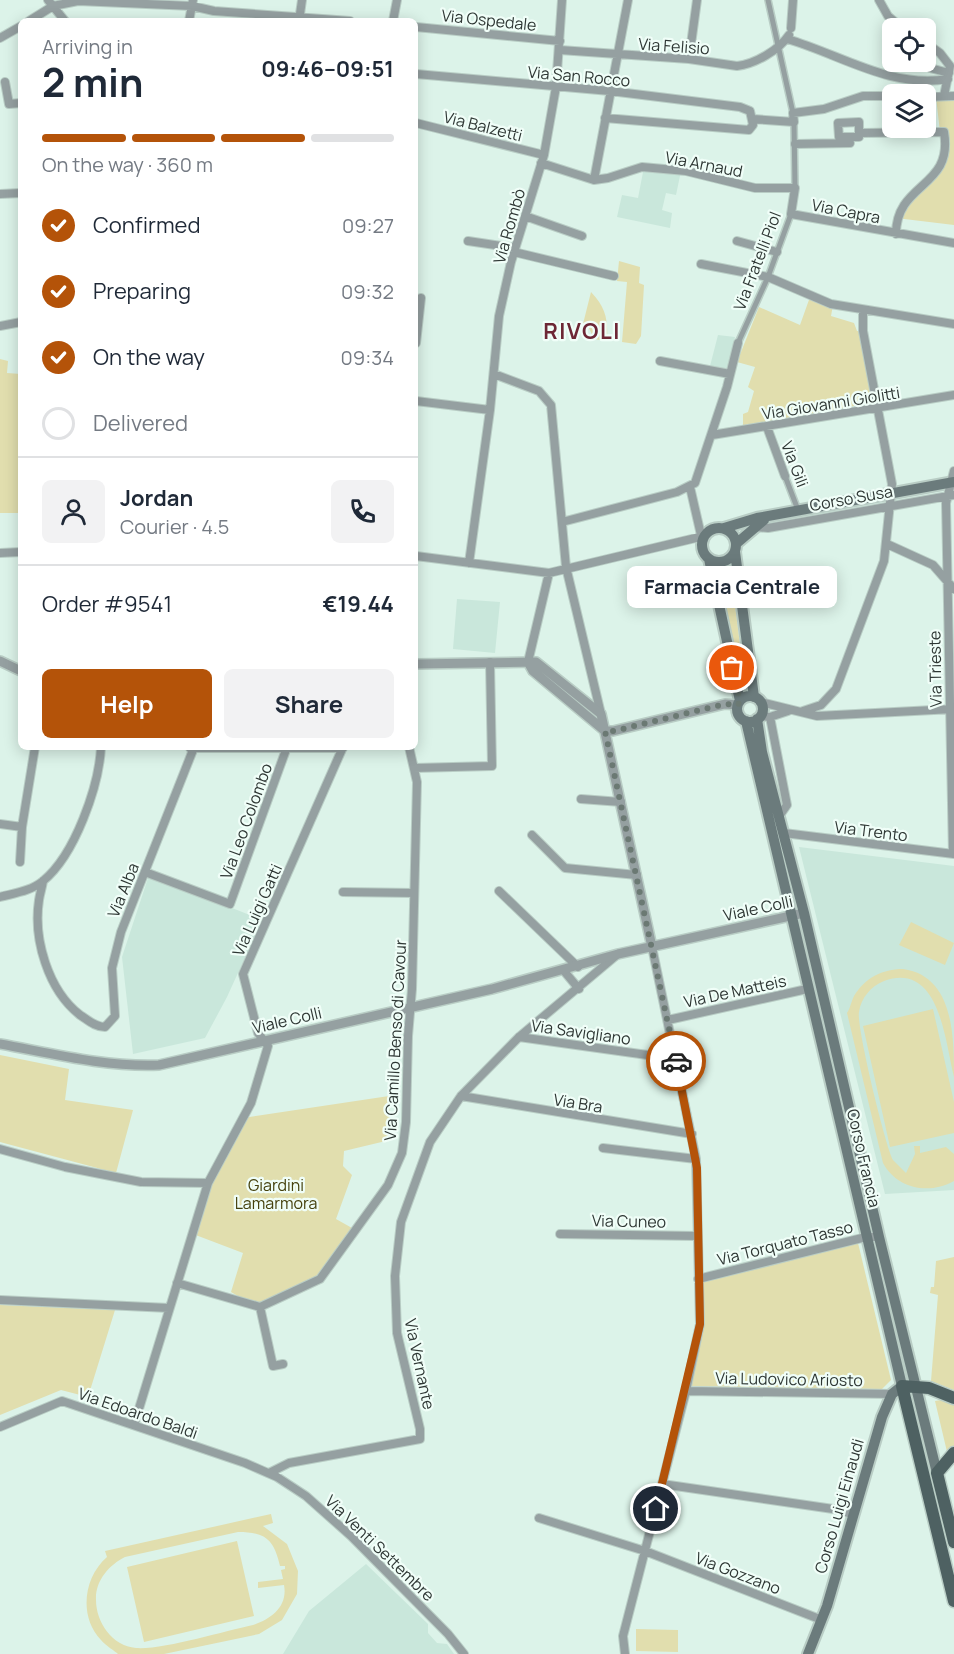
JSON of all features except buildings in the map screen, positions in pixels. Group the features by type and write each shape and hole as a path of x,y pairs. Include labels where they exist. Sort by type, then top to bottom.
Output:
{"main road":[{"name":"Corso Susa","path":"724,528 798,510 952,483"},
{"name":"Corso Susa","path":"736,548 753,527 771,516"},
{"path":"724,528 732,532 736,548 757,700 762,710 762,717 746,721 738,714 739,703 709,559 702,548 702,536 712,529 724,528"},
{"path":"709,559 723,562 736,548"},
{"path":"739,703 746,697 757,700"},
{"name":"Corso Francia","path":"762,717 761,746 780,815 879,1237 954,1542"},
{"name":"Corso Francia","path":"746,721 866,1237 897,1390 954,1602"},
{"path":"897,1390 917,1386 954,1398"},
{"name":"Corso Luigi Einaudi","path":"808,1654 822,1620 882,1417 897,1390"},
{"path":"938,1473 954,1453"}],"street":[{"path":"214,11 216,0"},
{"path":"299,18 302,0"},
{"path":"394,18 397,0"},
{"name":"Via Rombò","path":"469,563 490,410 499,316 515,250 543,159 556,87 562,0"},
{"path":"543,159 594,180 628,0"},
{"path":"690,59 697,0"},
{"name":"Via Fratelli Piol","path":"690,487 698,478 738,343 768,277 791,214 795,188 794,122 780,46 768,0"},
{"path":"793,0 789,34 888,76 923,82 948,76"},
{"path":"879,0 890,18"},
{"path":"32,18 50,3 78,1 192,3 214,11 288,18"},
{"path":"50,3 62,18"},
{"path":"190,18 192,3"},
{"name":"Via Ospedale","path":"418,27 560,46"},
{"path":"0,38 18,28"},
{"name":"Via Felisio","path":"560,46 618,56 690,59 728,66 745,66 780,46 789,34"},
{"path":"936,52 950,66 945,96"},
{"path":"936,71 948,76"},
{"name":"Via San Rocco","path":"418,74 610,91 740,107 748,109 753,118"},
{"path":"5,82 9,104 18,103"},
{"path":"793,113 824,110 863,96 882,96"},
{"path":"936,96 954,96"},
{"path":"605,118 737,129 751,129 753,118 794,122"},
{"name":"Via Balzetti","path":"418,124 543,159"},
{"name":"Via Capra","path":"859,133 944,132 946,154 942,164 929,182 911,194 896,217 896,234"},
{"path":"795,144 850,143"},
{"name":"Via Arnaud","path":"594,180 642,167 686,171 755,188 795,188"},
{"path":"0,195 18,193"},
{"name":"Via Capra","path":"791,214 877,232 954,243"},
{"path":"525,216 582,236"},
{"path":"468,241 515,250 614,276"},
{"path":"737,241 777,252"},
{"path":"700,264 768,277 831,304 954,324"},
{"path":"418,325 421,298"},
{"path":"762,717 790,711 803,711 821,705 836,688 884,561 892,484 863,331 863,310"},
{"path":"0,326 18,323"},
{"path":"660,361 730,374"},
{"path":"494,374 539,391 549,400 566,567 621,802 696,1159 700,1324 686,1391 623,1636 625,1654"},
{"name":"Via Giovanni Giolitti","path":"712,435 954,395"},
{"path":"418,401 490,410"},
{"name":"Via Gili","path":"766,427 798,510"},
{"name":"Via Trieste","path":"953,854 950,496 954,471"},
{"path":"418,556 549,573 566,567 702,536 690,487 562,522"},
{"name":"Corso Susa","path":"753,527 768,528 950,496"},
{"path":"887,544 933,565 950,579 954,589"},
{"path":"0,553 18,552"},
{"path":"549,573 528,662 533,671 605,731 614,731 725,704 739,703"},
{"path":"0,661 18,670"},
{"path":"414,768 492,766 490,662"},
{"path":"418,664 540,663 601,714"},
{"path":"757,700 790,711"},
{"path":"803,711 817,716 951,709"},
{"path":"20,862 22,827 35,750"},
{"path":"0,897 30,889 43,881 55,869 92,799 99,776 101,750"},
{"name":"Via Alba","path":"43,881 39,899 38,930 51,975 61,997 90,1022 105,1027 113,1021 112,968 121,932 190,750"},
{"name":"Via Leo Colombo","path":"145,872 230,904 286,750"},
{"name":"Via Luigi Gatti","path":"266,1041 258,1033 243,974 342,750"},
{"name":"Via Camillo Benso di Cavour","path":"260,1307 320,1280 383,1192 398,1165 404,1146 417,782 410,750"},
{"path":"581,799 621,802"},
{"path":"0,824 22,827"},
{"name":"Via Trento","path":"784,833 953,854"},
{"path":"532,835 565,868 637,875"},
{"path":"500,891 578,967"},
{"path":"343,892 414,893"},
{"name":"Viale Colli","path":"0,1044 72,1060 128,1066 159,1065 564,971 618,954 804,914"},
{"name":"Via Vernante","path":"269,1473 289,1463 416,1441 422,1435 397,1334 395,1301 397,1250 408,1198 430,1142 461,1096 519,1037 618,954"},
{"path":"564,971 579,989"},
{"name":"Via De Matteis","path":"668,1020 807,989"},
{"name":"Via Savigliano","path":"519,1037 676,1059"},
{"path":"134,1425 208,1183 251,1103 267,1057 266,1041"},
{"name":"Via Bra","path":"461,1096 692,1134"},
{"path":"603,1148 696,1159"},
{"path":"0,1149 65,1167 141,1182 208,1183"},
{"name":"Via Cuneo","path":"560,1234 698,1236"},
{"name":"Via Torquato Tasso","path":"698,1279 866,1237 879,1237"},
{"path":"177,1283 260,1307 273,1366 283,1364"},
{"path":"0,1300 169,1308"},
{"name":"Via Ludovico Ariosto","path":"686,1391 897,1390"},
{"name":"Via Edoardo Baldi","path":"0,1427 62,1401 269,1473"},
{"name":"Via Venti Settembre","path":"269,1473 306,1496 351,1536 448,1634 464,1654"},
{"path":"662,1484 840,1510 854,1515"},
{"name":"Via Gozzano","path":"538,1518 645,1551 822,1620"}],"shaded area":[{"path":"644,167 681,171 676,195 666,193 662,210 672,213 670,228 617,217 622,195 638,198"},
{"path":"718,335 735,337 727,374 709,370"},
{"path":"457,599 500,602 495,653 453,649"},
{"path":"799,847 954,866 954,1190 885,1194"},
{"path":"149,875 262,920 227,997 205,1038 133,1054 122,957"},
{"path":"366,1564 428,1624 428,1633 437,1643 447,1644 454,1654 283,1654 309,1611"}],"green space":[{"path":"936,97 954,97 954,225 896,218 911,194 930,182 947,154 940,132"},
{"path":"619,261 640,267 639,283 644,285 641,336 636,344 622,342 627,282 617,281"},
{"path":"591,292 605,314 607,341 594,339 588,326 583,324"},
{"path":"810,297 833,305 831,316 854,323 857,331 863,331 873,388 865,404 743,426 743,414 748,412 754,391 748,387 755,367 737,362 759,307 800,325"},
{"path":"0,359 8,361 7,373 18,374 18,513 0,513"},
{"path":"731,573 742,661 739,663 736,662 716,577"},
{"path":"911,922 954,943 945,965 899,945"},
{"path":"903,969 920,974 932,983 942,996 951,1027 954,1077 937,1008 928,993 917,983 903,978 884,981 875,986 862,1002 859,1021 872,1085 893,1160 906,1173 915,1154 914,1146 920,1146 920,1153 946,1147 954,1154 954,1181 934,1188 905,1184 896,1179 883,1163 847,1013 854,996 863,984 881,973"},
{"path":"933,1009 954,1102 954,1133 890,1147 863,1026"},
{"path":"0,1055 69,1069 65,1100 133,1110 116,1173 0,1142"},
{"name":"Giardini Lamarmora","path":"389,1096 390,1140 344,1151 343,1166 352,1175 336,1219 352,1228 316,1281 255,1306 231,1292 243,1253 193,1234 208,1183 243,1118"},
{"path":"858,1243 891,1380 882,1389 690,1386 704,1324 702,1281"},
{"path":"954,1257 954,1390 931,1381 938,1295 930,1293 931,1287 934,1287 936,1261"},
{"path":"0,1305 115,1310 88,1397 61,1390 0,1415"},
{"path":"941,1400 954,1405 954,1449 948,1456 935,1401"},
{"path":"271,1514 273,1523 263,1526 287,1544 298,1571 297,1594 282,1620 259,1634 164,1654 118,1654 94,1631 87,1609 89,1586 99,1566 107,1557 105,1551","holes":["238,1532 248,1532 267,1539 275,1550 280,1566 285,1566 285,1569 281,1570 283,1579 258,1582 258,1588 284,1585 284,1599 272,1615 253,1625 148,1648 127,1646 107,1632 99,1616 96,1593 104,1574 119,1560"]},
{"path":"237,1541 254,1616 144,1642 127,1567"},
{"path":"636,1629 678,1630 678,1652 636,1651"}],"way so far":[{"path":"676,1061 605,731 614,731 725,704 738,705 740,701 732,668"}],"place":[{"name":"Farmacia Centrale","path":"732,668"}],"district":[{"name":"RIVOLI","path":"582,331"}],"route":[{"path":"656,1509 686,1391 700,1324 697,1168 694,1140 676,1061"}]}
